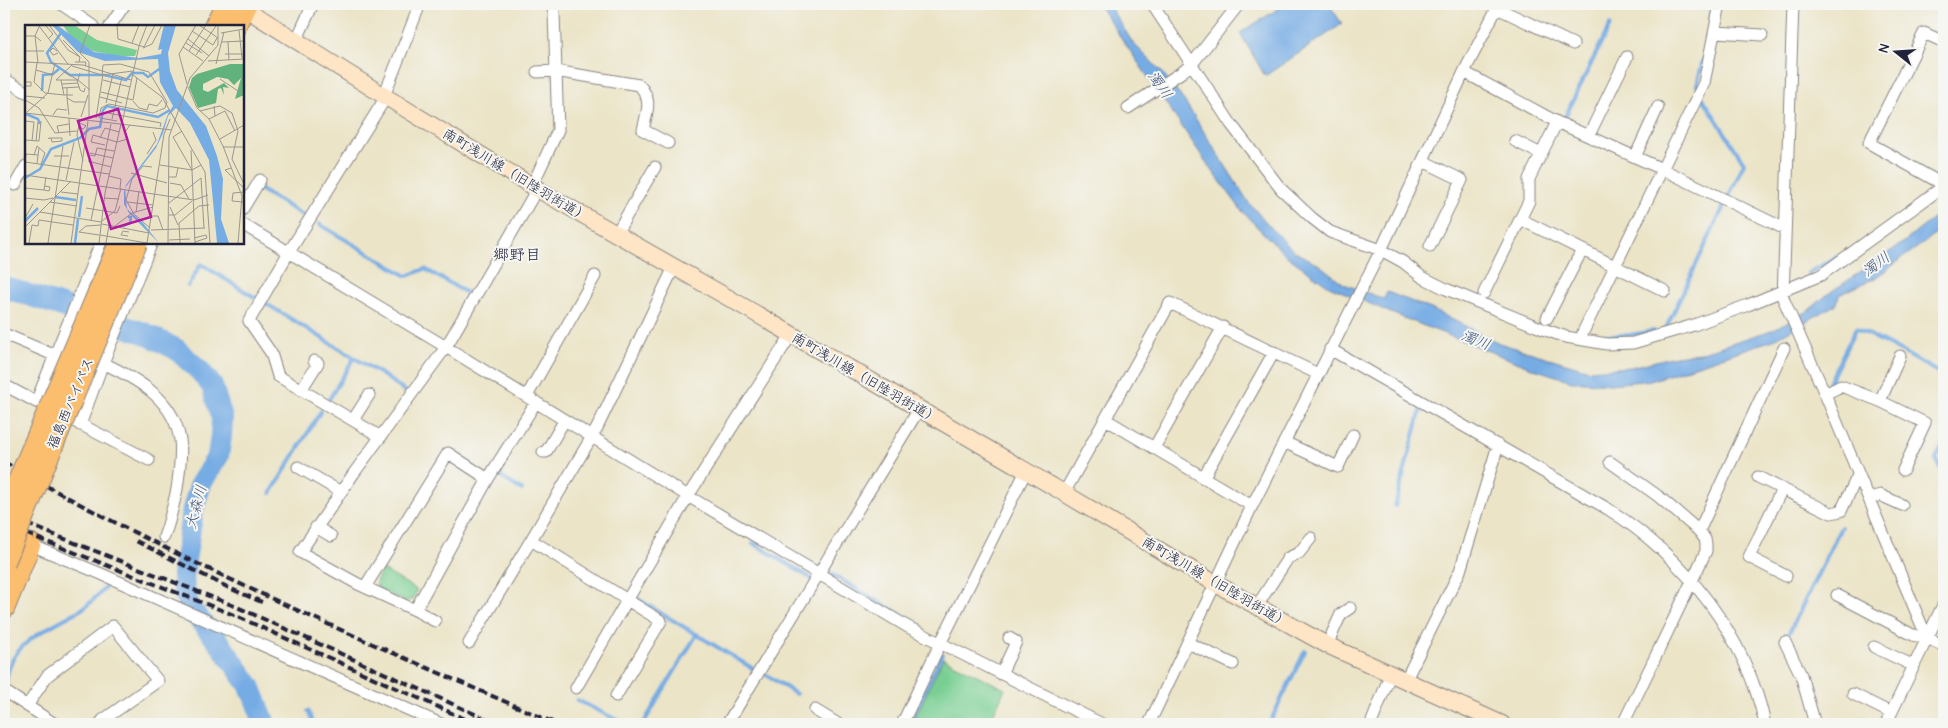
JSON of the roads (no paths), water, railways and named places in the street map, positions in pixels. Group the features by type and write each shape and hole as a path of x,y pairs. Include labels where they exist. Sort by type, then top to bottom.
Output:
{"highway":[{"path":"216,25 239,5"},
{"path":"235,25 239,5"},
{"name":"福島西バイパス","path":"4,515 119,244"},
{"name":"福島西バイパス","path":"4,563 136,244"},
{"path":"4,608 26,543"}],"street":[{"path":"61,4 92,25"},
{"path":"111,25 125,4"},
{"path":"297,39 313,4"},
{"path":"381,437 278,376 271,353 249,321 289,252 385,97 420,4"},
{"path":"435,621 365,587 300,552 446,347 534,188 558,130 554,13 552,4"},
{"path":"1152,4 1231,124 1281,189 1330,232 1381,250 1403,262 1422,277 1497,310 1566,337 1607,344 1633,343 1656,337 1783,294 1821,275 1944,186 1869,143 1924,33 1944,42"},
{"path":"1128,108 1192,64 1239,4"},
{"path":"1583,332 1704,83 1716,32 1720,4"},
{"path":"1793,4 1783,294 1927,638"},
{"name":"南町浅川線（旧陸羽街道）","path":"239,5 297,39 385,97 534,188 791,334 1216,584 1327,645 1502,724"},
{"path":"1149,724 1252,506 1381,250 1464,72 1498,6 1573,44"},
{"path":"1716,32 1762,35"},
{"path":"1589,135 1627,57"},
{"path":"537,72 555,71 638,85 646,92 649,100 643,130 668,143"},
{"path":"1464,72 1557,122 1662,169 1785,229"},
{"path":"4,79 25,91"},
{"path":"1635,157 1658,108"},
{"path":"1484,293 1529,201 1529,179 1557,122"},
{"path":"1515,142 1541,154"},
{"path":"1422,161 1462,180 1430,246"},
{"path":"616,234 655,167"},
{"path":"15,185 25,168"},
{"path":"244,207 260,180"},
{"path":"1520,219 1665,291"},
{"path":"244,225 819,575 940,644 1102,724"},
{"path":"4,384 39,404 86,278 101,244"},
{"path":"149,460 76,423 103,363 151,244"},
{"path":"1547,318 1582,250"},
{"path":"469,643 592,438 674,267"},
{"path":"415,610 532,399 595,276"},
{"path":"1064,493 1170,303 1318,374"},
{"path":"1154,448 1223,327"},
{"path":"4,334 58,351"},
{"path":"576,688 688,496 791,334"},
{"path":"1699,531 1784,348"},
{"path":"1330,349 1629,522 1661,548 1708,600 1735,644 1757,693 1766,724"},
{"path":"1203,478 1274,352"},
{"path":"1880,402 1900,356"},
{"path":"301,390 318,363 314,361"},
{"path":"103,363 133,377 155,394 170,413 180,435 180,474 170,522 164,537"},
{"path":"1825,394 1841,386 1925,423 1903,470"},
{"path":"353,420 370,395"},
{"path":"727,724 819,575 866,493 919,409"},
{"path":"1105,419 1252,506"},
{"path":"543,452 546,452 564,421"},
{"path":"1284,442 1338,468 1353,435"},
{"path":"1371,724 1460,571 1498,445"},
{"path":"365,587 448,453 488,479"},
{"path":"1610,462 1658,496 1699,531 1705,539 1706,550 1623,724"},
{"path":"298,466 341,492"},
{"path":"902,724 1026,471"},
{"path":"1758,477 1831,513 1841,511 1858,475"},
{"path":"1782,489 1749,557 1786,576"},
{"path":"1869,499 1880,494 1902,504"},
{"path":"316,527 331,536"},
{"path":"1257,606 1288,558 1299,553 1311,538"},
{"path":"531,540 627,602 661,621 616,696"},
{"path":"26,543 99,573 441,724"},
{"path":"1837,595 1913,635 1927,638 1944,646"},
{"path":"1886,724 1944,602"},
{"path":"1327,645 1341,614 1350,608"},
{"path":"27,706 47,676 113,626 158,681 100,724"},
{"path":"1000,674 1016,642 1009,638"},
{"path":"1785,642 1801,675 1815,724"},
{"path":"1188,643 1233,664"},
{"path":"1874,647 1914,666"},
{"path":"4,691 55,724"},
{"path":"1853,694 1891,713"},
{"path":"815,710 838,724"}],"water":[{"name":"濁川","path":"1098,4 1108,4 1133,43 1162,72 1185,102 1249,203 1294,251 1318,264 1344,284 1384,299 1387,292 1431,309 1499,343 1589,370 1631,367 1676,356 1700,353 1772,330 1808,311 1828,294 1904,242 1944,210 1944,228 1875,278 1839,295 1837,304 1773,340 1653,380 1610,384 1572,381 1537,370 1391,313 1329,286 1288,257 1242,211 1206,162"},
{"path":"1286,4 1329,4 1342,24 1265,76 1240,33"}],"waterway":[{"path":"1711,19 1714,4"},
{"path":"1564,119 1610,25"},
{"path":"1697,85 1703,60"},
{"path":"1701,95 1744,163 1728,198"},
{"path":"259,189 306,217"},
{"path":"1664,329 1725,204"},
{"path":"319,224 407,276 425,269 470,295"},
{"path":"1808,273 1837,257"},
{"path":"188,286 201,264 259,300"},
{"name":"大森川","path":"4,287 144,333 176,349 200,371 212,386 222,418 221,436 218,456 201,483 193,509 183,574 184,591 190,609 218,641 250,686 265,724"},
{"path":"265,303 384,376 405,391"},
{"path":"1827,387 1856,328 1943,375 1944,379"},
{"path":"1592,336 1630,335 1654,331"},
{"path":"328,401 354,358"},
{"path":"1395,506 1422,406"},
{"path":"271,493 321,411"},
{"path":"1944,443 1936,459 1944,474"},
{"path":"501,477 522,490"},
{"path":"1786,639 1841,527"},
{"path":"753,543 814,580"},
{"path":"828,572 921,627"},
{"path":"6,686 8,671 13,658 22,647 44,630 82,609 105,588"},
{"path":"636,598 757,671"},
{"path":"643,724 697,634"},
{"path":"1269,724 1305,651"},
{"path":"909,724 942,654"},
{"path":"765,674 796,694"},
{"path":"577,700 625,724"},
{"path":"5,709 6,724"},
{"path":"308,711 314,724"},
{"path":"397,718 397,724"}],"railway":[{"path":"4,462 139,535 207,568 277,601 557,724"},
{"path":"4,515 237,607 497,724"},
{"path":"4,525 234,615 476,724"},
{"path":"136,541 229,588 264,603"}],"district":[{"name":"郷野目","path":"517,254"}]}
